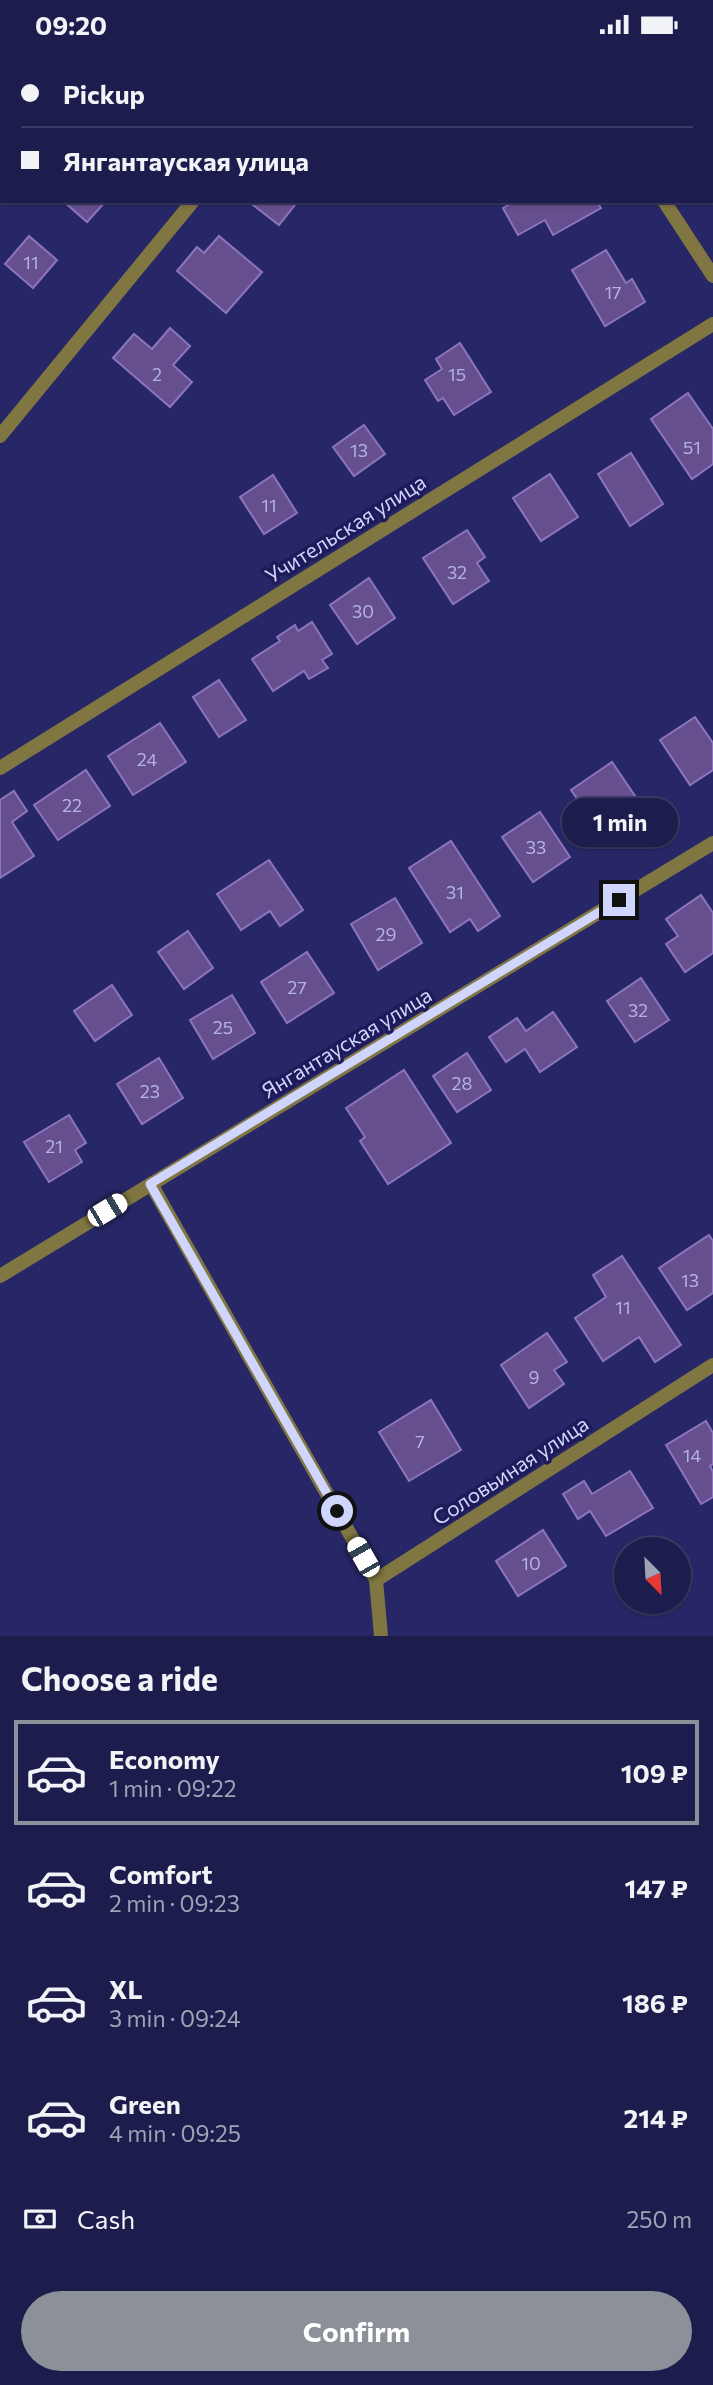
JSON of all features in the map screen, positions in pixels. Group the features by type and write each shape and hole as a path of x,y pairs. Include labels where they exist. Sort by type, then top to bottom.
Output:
{"street":[{"path":"0,436 191,203"},
{"path":"665,203 713,276"},
{"name":"Учительская улица","path":"0,768 713,324"},
{"name":"Янгантауская улица","path":"0,1276 713,843"},
{"path":"150,1184 376,1580 381,1636"},
{"name":"Соловьиная улица","path":"376,1580 713,1365"}],"building":[{"path":"65,203 104,203 87,222"},
{"path":"251,203 296,203 279,225"},
{"path":"512,203 598,203 601,208 553,235 545,220 518,235 503,208"},
{"path":"29,236 57,260 33,288 5,264"},
{"path":"219,236 262,272 226,313 177,271 197,247 204,253"},
{"path":"606,250 626,283 632,279 645,302 605,326 572,270"},
{"path":"170,328 190,346 173,365 192,382 170,407 113,358 134,334 152,349"},
{"path":"460,343 491,392 454,415 443,398 438,401 425,380 442,369 436,359"},
{"path":"688,393 713,429 713,464 692,479 651,419"},
{"path":"364,425 385,454 354,476 333,447"},
{"path":"631,453 663,504 630,526 598,474"},
{"path":"550,474 578,517 541,541 513,498"},
{"path":"273,475 297,513 264,534 240,497"},
{"path":"467,530 485,557 477,563 489,581 453,604 423,558"},
{"path":"369,578 395,618 357,644 330,605"},
{"path":"312,622 332,654 322,660 328,668 309,679 304,671 273,691 252,659 280,641 277,637 295,625 298,631"},
{"path":"219,680 246,720 219,737 193,697"},
{"path":"695,717 713,743 713,770 690,785 660,740"},
{"path":"160,723 186,762 133,795 108,756"},
{"path":"612,762 635,796 594,823 571,790"},
{"path":"86,770 110,806 58,840 34,805"},
{"path":"14,791 27,811 12,822 34,856 0,878 0,800"},
{"path":"540,812 570,857 533,882 502,837"},
{"path":"451,841 500,916 478,931 470,919 450,932 409,868"},
{"path":"269,860 303,910 280,926 270,911 241,930 217,894"},
{"path":"701,895 713,913 713,953 685,972 666,944 678,936 666,919"},
{"path":"395,898 422,943 378,970 351,924"},
{"path":"188,931 213,968 184,989 158,952"},
{"path":"307,952 334,993 287,1023 261,982"},
{"path":"641,978 669,1020 635,1042 607,1001"},
{"path":"112,985 132,1015 95,1041 74,1011"},
{"path":"232,995 255,1033 213,1059 190,1020"},
{"path":"553,1012 577,1047 540,1072 525,1049 506,1062 489,1037 517,1018 526,1031"},
{"path":"467,1053 491,1090 457,1112 433,1076"},
{"path":"159,1058 183,1098 142,1124 117,1084"},
{"path":"404,1070 451,1143 388,1184 360,1141 365,1137 346,1108"},
{"path":"69,1115 86,1143 75,1150 82,1162 49,1182 24,1142"},
{"path":"709,1235 713,1241 713,1293 687,1310 659,1268"},
{"path":"622,1256 681,1345 655,1362 639,1337 603,1361 575,1318 606,1297 593,1275"},
{"path":"547,1333 567,1362 554,1370 564,1384 529,1408 501,1365"},
{"path":"431,1400 461,1450 409,1481 379,1432"},
{"path":"706,1421 713,1433 713,1464 710,1466 713,1472 713,1497 701,1504 666,1445"},
{"path":"630,1471 653,1508 606,1536 590,1511 578,1519 563,1494 584,1481 592,1494"},
{"path":"543,1530 566,1566 518,1596 496,1561"}],"route":[{"path":"337,1511 150,1184 619,900"}]}
